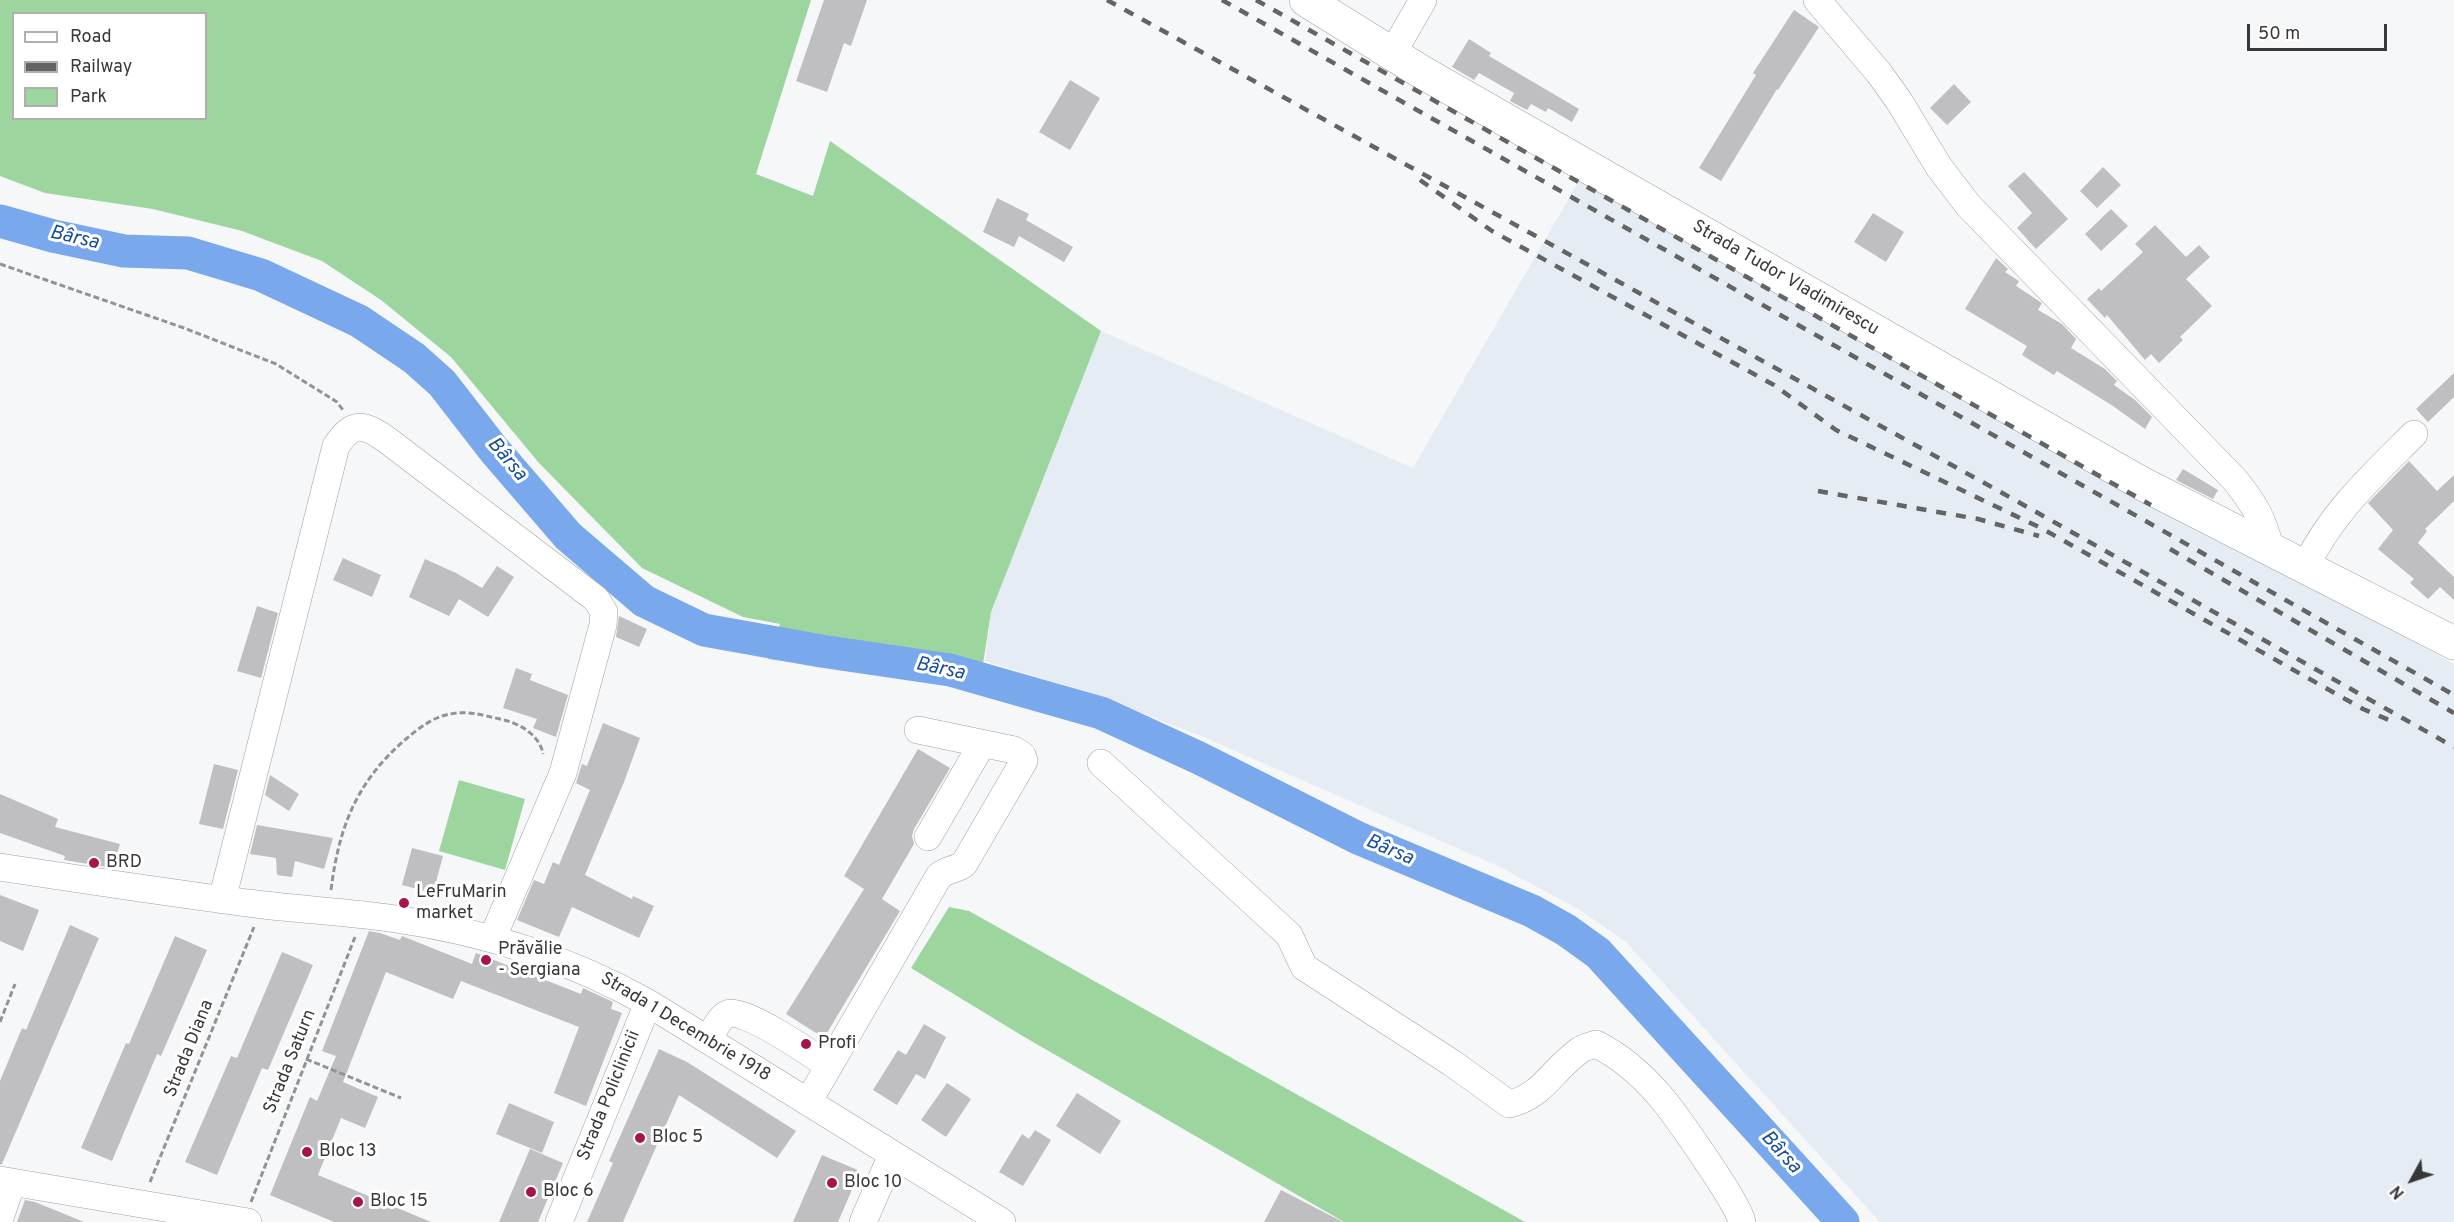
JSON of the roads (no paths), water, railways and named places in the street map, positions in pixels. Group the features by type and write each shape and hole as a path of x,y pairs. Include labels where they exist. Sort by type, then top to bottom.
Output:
{"main road":[{"name":"Strada Tudor Vladimirescu","path":"1306,0 1392,54 2141,483 2454,643"}],"street":[{"path":"1392,54 1423,0"},
{"path":"1817,0 1879,73 1899,101 1938,167 1991,230 2235,480 2257,508 2265,525 2270,548"},
{"path":"222,900 336,446 346,432 358,426 371,429 387,440 596,599 603,612 603,625 563,773 492,939"},
{"path":"2306,566 2327,527 2342,508 2414,434"},
{"path":"808,1102 939,876 944,872 958,869 964,864 1024,761 1022,755 1014,750 918,730"},
{"path":"928,837 982,744"},
{"path":"1101,763 1289,934 1304,967 1452,1063 1509,1104 1523,1101 1534,1094 1580,1050 1596,1044 1616,1054 1659,1095 1732,1198 1742,1222"},
{"name":"Strada 1 Decembrie 1918","path":"0,867 222,900 427,924 492,939 574,965 648,1003 1002,1222"},
{"name":"Strada Policlinicii","path":"559,1222 648,1003"},
{"path":"708,1040 724,1015 733,1012 742,1013 829,1066"},
{"path":"863,1222 892,1155"},
{"path":"0,1218 6,1181 246,1221"}],"waterway":[{"name":"Bârsa","path":"0,221 53,236 124,251 188,253 261,275 359,321 414,358 442,383 494,450 568,536 644,601 704,630 821,651 950,670 1101,713 1199,758 1358,838 1532,911 1566,930 1598,953 1843,1222"}],"railway":[{"path":"1107,0 1997,490 2454,747"},
{"path":"1222,0 2454,695"},
{"path":"1256,0 2151,505"},
{"path":"1420,180 1492,231 1774,385 1836,430 2041,528 2363,709 2396,723"},
{"path":"1818,491 1978,519 2039,536"},
{"path":"2170,549 2454,713"}],"place":[{"name":"BRD","path":"94,863"},
{"name":"LeFruMarin market","path":"404,903"},
{"name":"Prăvălie - Sergiana","path":"486,960"},
{"name":"Profi","path":"806,1044"},
{"name":"Bloc 5","path":"640,1138"},
{"name":"Bloc 13","path":"307,1152"},
{"name":"Bloc 10","path":"832,1183"},
{"name":"Bloc 6","path":"531,1192"},
{"name":"Bloc 15","path":"358,1202"}]}
